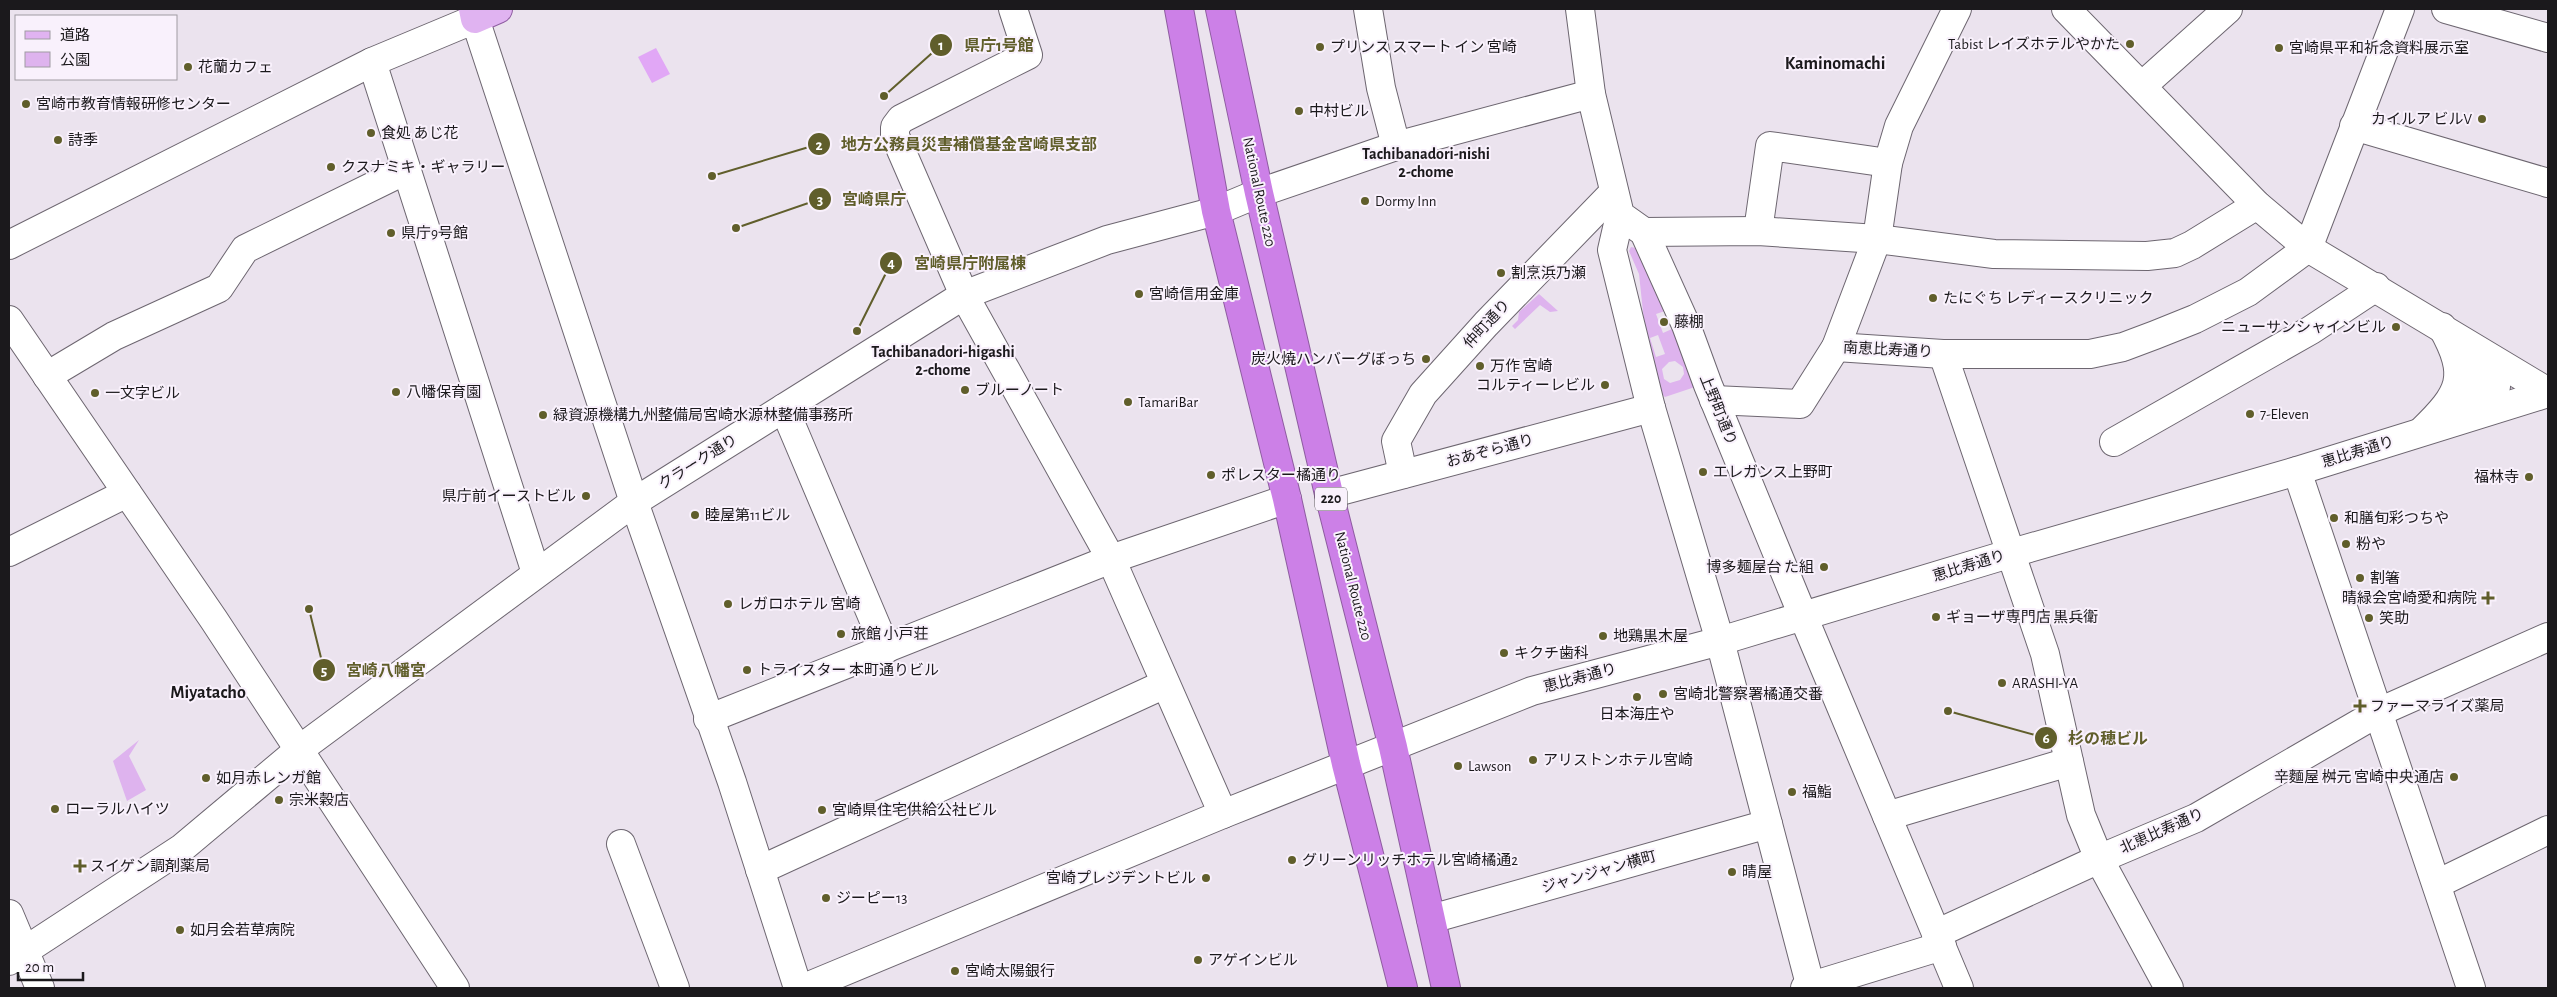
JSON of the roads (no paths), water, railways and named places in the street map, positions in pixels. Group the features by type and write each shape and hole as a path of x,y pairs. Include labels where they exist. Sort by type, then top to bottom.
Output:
{"highway":[{"path":"1179,9 1216,211 1287,499 1346,764 1403,988"},
{"name":"National Route 220","path":"1220,9 1259,194 1329,494 1393,747 1446,988"}],"street":[{"path":"1012,9 1028,55 901,119 895,128 895,136 964,295 1111,560 1223,814"},
{"path":"1368,9 1381,88 1396,146"},
{"path":"1580,9 1591,94 1617,203 1612,250 1651,408 1720,641 1809,988"},
{"path":"1836,347 1877,239 1888,163 1899,126 1957,9"},
{"path":"2066,9 2257,205 2308,248 2376,287 2548,393"},
{"path":"2142,86 2228,9"},
{"path":"1943,354 2090,354 2122,347 2195,319 2248,292 2308,248 2400,9"},
{"path":"2446,9 2548,38"},
{"path":"9,245 372,62 482,12 634,502 760,870 798,988"},
{"path":"372,62 536,572"},
{"name":"クラーク通り","path":"17,956 182,848 300,749 536,572 634,502 964,295 1107,240 1216,211 1396,146 1591,94"},
{"path":"2354,126 2548,183"},
{"path":"1758,231 1770,146 1888,163"},
{"path":"47,376 114,336 219,288 245,249 406,170"},
{"path":"1617,203 1644,232 1758,231 1877,239 1994,254 2147,256 2175,253 2192,245 2257,205"},
{"name":"仲町通り","path":"1403,474 1396,442 1423,394 1486,324 1617,203"},
{"name":"上野町通り","path":"1644,232 1686,325 1714,400 1959,988"},
{"path":"2114,442 2312,330 2376,287"},
{"path":"9,320 300,749 455,988"},
{"path":"2419,433 2444,409 2456,390 2458,370 2456,352 2442,327"},
{"name":"南恵比寿通り","path":"1714,400 1800,404 1836,347 1943,354 2046,654 2081,815 2099,859 2169,988"},
{"name":"恵比寿通り","path":"804,988 831,983 1223,814 1532,690 1720,641 2012,553 2297,471 2548,393"},
{"path":"784,408 886,649"},
{"name":"おあぞら通り","path":"1329,494 1651,408"},
{"path":"2297,471 2471,988"},
{"path":"9,552 127,493"},
{"path":"708,719 1111,560 1287,499"},
{"name":"北恵比寿通り","path":"1809,988 1939,940 2099,859 2196,818 2379,712 2548,637"},
{"path":"760,870 1165,684"},
{"path":"1886,816 2069,762"},
{"name":"ジャンジャン横町","path":"1431,919 1768,824"},
{"path":"2436,884 2548,830"},
{"path":"621,844 674,988"},
{"path":"9,914 17,956 40,988"}],"place":[{"name":"Tabist レイズホテルやかた","path":"2130,44"},
{"name":"プリンス スマート イン 宮崎","path":"1320,47"},
{"name":"宮崎県平和祈念資料展示室","path":"2279,48"},
{"name":"花蘭カフェ","path":"188,67"},
{"name":"県庁1号館","path":"884,96"},
{"name":"宮崎市教育情報研修センター","path":"26,104"},
{"name":"中村ビル","path":"1299,111"},
{"name":"カイルア ビルV","path":"2482,119"},
{"name":"食処 あじ花","path":"371,133"},
{"name":"詩季","path":"58,140"},
{"name":"クスナミキ・ギャラリー","path":"331,167"},
{"name":"地方公務員災害補償基金宮崎県支部","path":"712,176"},
{"name":"Dormy Inn","path":"1365,201"},
{"name":"宮崎県庁","path":"736,228"},
{"name":"県庁9号館","path":"391,233"},
{"name":"割烹浜乃瀬","path":"1501,273"},
{"name":"宮崎信用金庫","path":"1139,294"},
{"name":"たにぐち レディースクリニック","path":"1933,298"},
{"name":"藤棚","path":"1664,322"},
{"name":"ニューサンシャインビル","path":"2396,327"},
{"name":"宮崎県庁附属棟","path":"857,331"},
{"name":"炭火焼ハンバーグぼっち","path":"1426,359"},
{"name":"万作 宮崎","path":"1480,366"},
{"name":"コルティーレビル","path":"1605,385"},
{"name":"ブルーノート","path":"965,390"},
{"name":"八幡保育園","path":"396,392"},
{"name":"一文字ビル","path":"95,393"},
{"name":"TamariBar","path":"1128,402"},
{"name":"7-Eleven","path":"2250,414"},
{"name":"緑資源機構九州整備局宮崎水源林整備事務所","path":"543,415"},
{"name":"エレガンス上野町","path":"1703,472"},
{"name":"ポレスター橘通り","path":"1211,475"},
{"name":"福林寺","path":"2529,477"},
{"name":"県庁前イーストビル","path":"586,496"},
{"name":"睦屋第11ビル","path":"695,515"},
{"name":"和膳旬彩つちや","path":"2334,518"},
{"name":"粉や","path":"2346,544"},
{"name":"博多麺屋台 た組","path":"1824,567"},
{"name":"割箸","path":"2360,578"},
{"name":"晴緑会宮崎愛和病院","path":"2488,598"},
{"name":"レガロホテル 宮崎","path":"728,604"},
{"name":"宮崎八幡宮","path":"309,609"},
{"name":"ギョーザ専門店 黒兵衛","path":"1936,617"},
{"name":"笑助","path":"2369,618"},
{"name":"旅館 小戸荘","path":"841,634"},
{"name":"地鶏黒木屋","path":"1603,636"},
{"name":"キクチ歯科","path":"1504,653"},
{"name":"トライスター 本町通りビル","path":"747,670"},
{"name":"ARASHI-YA","path":"2002,683"},
{"name":"宮崎北警察署橘通交番","path":"1663,694"},
{"name":"日本海庄や","path":"1637,697"},
{"name":"ファーマライズ薬局","path":"2360,706"},
{"name":"杉の穂ビル","path":"1948,711"},
{"name":"アリストンホテル宮崎","path":"1533,760"},
{"name":"Lawson","path":"1458,766"},
{"name":"辛麵屋 桝元 宮崎中央通店","path":"2454,777"},
{"name":"如月赤レンガ館","path":"206,778"},
{"name":"福鮨","path":"1792,792"},
{"name":"宗米穀店","path":"279,800"},
{"name":"ローラルハイツ","path":"55,809"},
{"name":"宮崎県住宅供給公社ビル","path":"822,810"},
{"name":"グリーンリッチホテル宮崎橘通2","path":"1292,860"},
{"name":"スイゲン調剤薬局","path":"80,866"},
{"name":"晴屋","path":"1732,872"},
{"name":"宮崎プレジデントビル","path":"1206,878"},
{"name":"ジーピー13","path":"826,898"},
{"name":"如月会若草病院","path":"180,930"},
{"name":"アゲインビル","path":"1198,960"},
{"name":"宮崎太陽銀行","path":"955,971"}],"district":[{"name":"Kaminomachi","path":"1835,64"},
{"name":"Tachibanadori-nishi 2-chome","path":"1426,163"},
{"name":"Tachibanadori-higashi 2-chome","path":"943,361"},
{"name":"Miyatacho","path":"208,693"}]}
